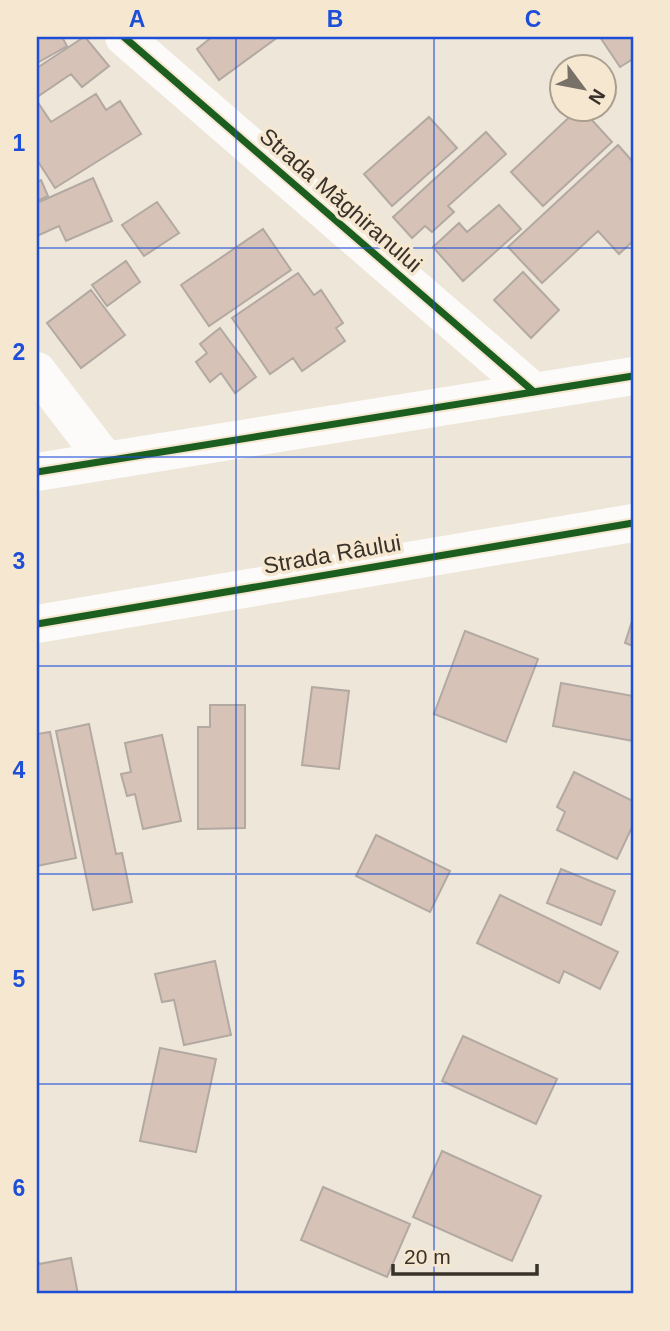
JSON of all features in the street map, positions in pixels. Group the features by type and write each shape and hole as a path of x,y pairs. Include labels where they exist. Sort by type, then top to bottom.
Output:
{"main road":[{"name":"Strada Măghiranului","path":"124,37 534,392"},
{"path":"37,371 106,461"},
{"path":"37,472 633,376"},
{"name":"Strada Râului","path":"37,624 633,523"}],"building":[{"path":"37,37 62,37 67,46 37,63"},
{"path":"84,37 109,66 82,87 71,74 37,97 37,68"},
{"path":"212,37 278,37 219,80 197,49"},
{"path":"600,37 633,37 633,59 620,67 618,52 610,52"},
{"path":"96,94 106,110 120,101 141,134 55,188 37,160 37,101 51,122"},
{"path":"429,117 457,148 392,206 364,174"},
{"path":"564,122 594,122 612,142 543,206 511,172"},
{"path":"486,132 506,154 448,206 454,212 432,232 425,226 412,238 393,217"},
{"path":"618,145 633,162 633,241 619,254 598,231 542,283 508,247"},
{"path":"93,178 112,221 66,241 59,226 37,236 37,203"},
{"path":"41,180 48,196 37,201 37,182"},
{"path":"157,202 179,233 144,256 122,225"},
{"path":"499,205 521,229 463,281 433,247 459,223 467,232"},
{"path":"263,229 291,270 209,326 181,285"},
{"path":"126,261 140,282 107,306 92,285"},
{"path":"523,272 559,310 531,338 494,300"},
{"path":"298,273 314,295 321,290 343,323 336,328 345,341 302,371 293,358 270,374 232,318"},
{"path":"91,290 125,335 81,368 47,323"},
{"path":"220,328 256,377 235,393 221,373 210,382 196,362 207,353 200,344"},
{"path":"633,618 633,646 625,643"},
{"path":"465,631 538,659 506,742 434,714"},
{"path":"561,683 633,696 633,741 553,726"},
{"path":"312,687 349,691 339,769 302,765"},
{"path":"210,705 245,705 245,828 198,829 198,727 210,727"},
{"path":"89,724 116,854 122,853 132,902 93,910 56,731"},
{"path":"50,732 76,858 37,866 37,734"},
{"path":"162,735 181,821 143,829 135,794 127,796 121,774 131,772 125,743"},
{"path":"574,772 633,801 633,825 617,859 557,830 565,812 557,807"},
{"path":"376,835 450,871 430,912 356,876"},
{"path":"561,869 615,891 601,925 547,903"},
{"path":"500,895 618,952 600,989 564,971 559,983 477,943"},
{"path":"215,961 231,1035 184,1045 174,1000 162,1002 155,974"},
{"path":"463,1036 557,1079 536,1124 442,1081"},
{"path":"160,1048 216,1059 196,1152 140,1141"},
{"path":"442,1151 541,1196 512,1261 413,1217"},
{"path":"323,1187 410,1224 387,1277 301,1240"},
{"path":"37,1258 39,1264 71,1258 78,1294 37,1294"}],"cycle path":[{"path":"124,37 534,392"},
{"path":"37,472 633,376"},
{"path":"37,624 633,523"}]}
